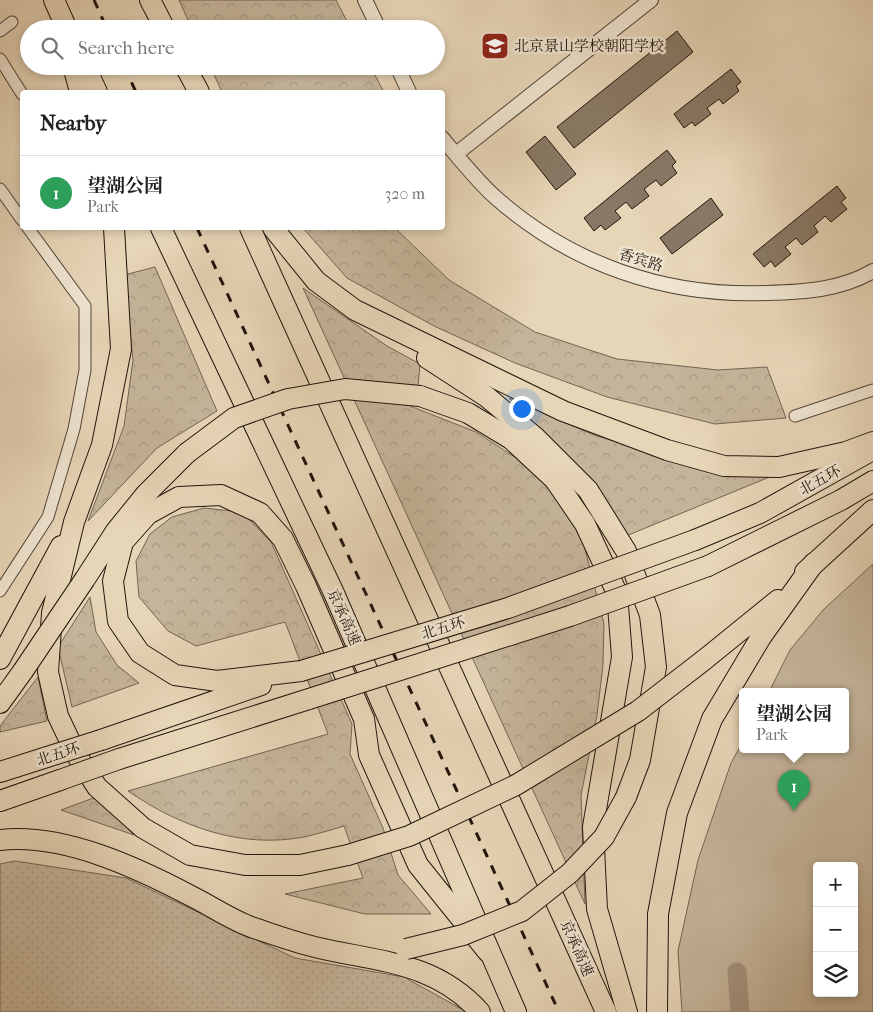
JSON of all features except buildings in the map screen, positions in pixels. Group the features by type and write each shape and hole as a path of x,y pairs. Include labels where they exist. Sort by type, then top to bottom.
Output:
{"highway":[{"path":"149,0 157,20"},
{"path":"149,0 161,20"},
{"path":"56,4 60,20"},
{"path":"56,4 63,20"},
{"path":"75,75 79,90"},
{"path":"88,75 96,90"},
{"path":"181,75 188,90"},
{"path":"190,75 198,90"},
{"path":"114,230 121,349 102,445 74,522 52,613 48,672 58,716 76,754 97,787 143,828 190,855 245,865 300,865 348,856 409,836 516,785 638,711 768,610 814,563 873,510"},
{"name":"京承高速","path":"162,230 333,591 488,952 516,1012"},
{"name":"京承高速","path":"251,230 606,1012"},
{"path":"275,230 316,281 355,310 487,397 536,438 588,490 626,551 650,615 656,668 640,760 626,797 604,837 570,873 522,911 463,935 406,949 318,948"},
{"path":"355,310 562,411 667,450 724,466 779,467 846,452 873,442"},
{"path":"0,702 116,531 146,494 187,454 234,418 288,399 345,389 420,396 468,413 511,439 555,480 585,524 617,593 622,657 593,827 597,909 627,1012"},
{"name":"北五环","path":"0,772 101,740 301,671 508,608 695,540 760,513 873,450"},
{"name":"北五环","path":"0,800 119,760 570,616 708,566 841,500 873,481"},
{"path":"301,671 217,681 175,675 140,653 118,621 113,581 123,542 148,514 179,497 221,495 260,513 283,539 306,586 364,718 369,755 418,865 488,952"},
{"path":"0,658 74,522"},
{"path":"657,1012 658,914 677,814 712,719 761,637 814,563"},
{"path":"0,840 21,838 92,852 165,882 251,927 318,948 401,963 445,982 480,1012"}],"street":[{"path":"365,0 375,20"},
{"path":"456,154 651,0"},
{"path":"0,31 12,22"},
{"path":"0,58 20,91"},
{"path":"401,75 408,90"},
{"name":"香宾路","path":"445,141 495,197 535,227 581,256 632,277 687,290 742,294 802,292 855,281 873,271"},
{"path":"0,189 20,217"},
{"path":"0,592 48,517 74,429 85,370 85,306 29,230"},
{"path":"795,416 873,390"}],"green space":[{"path":"179,0 336,0 346,20 188,20"},
{"path":"214,75 375,75 383,90 221,90"},
{"path":"305,230 397,230 449,280 535,332 617,359 718,370 767,367 786,418 715,424 607,397 515,363 434,326 347,278"},
{"path":"155,267 217,411 157,448 88,521 124,426 133,360 124,275"},
{"path":"303,288 387,346 420,364 418,387 410,406 476,432 521,461 561,500 584,545 604,624 603,665 597,715 581,795 585,904"},
{"path":"509,398 594,435 631,446 772,476 626,536 567,457"},
{"path":"204,508 242,512 271,542 352,724 350,754 383,828 398,875 431,914 365,914 285,894 363,878 344,826 304,837 280,840 234,837 211,832 168,815 128,791 328,734 285,622 196,646 168,631 139,597 136,561 150,534 172,517"},
{"path":"873,564 873,1012 682,1012 678,951 698,860 731,763 739,748 739,753 849,753 849,688 771,688 790,650 824,609"},
{"path":"90,597 96,632 117,665 139,683 72,707 58,647"},
{"path":"38,677 47,721 0,732 0,726"},
{"path":"96,797 134,835 61,810"},
{"path":"15,861 126,878 295,958 404,977 467,1012 0,1012 0,864"}],"waterway":[{"path":"737,972 740,1012"}],"railway":[{"path":"94,0 103,20"},
{"path":"128,75 135,90"},
{"path":"198,230 559,1012"}],"place":[{"name":"北京景山学校朝阳学校","path":"495,46"},
{"name":"望湖公园","path":"794,811"}]}
